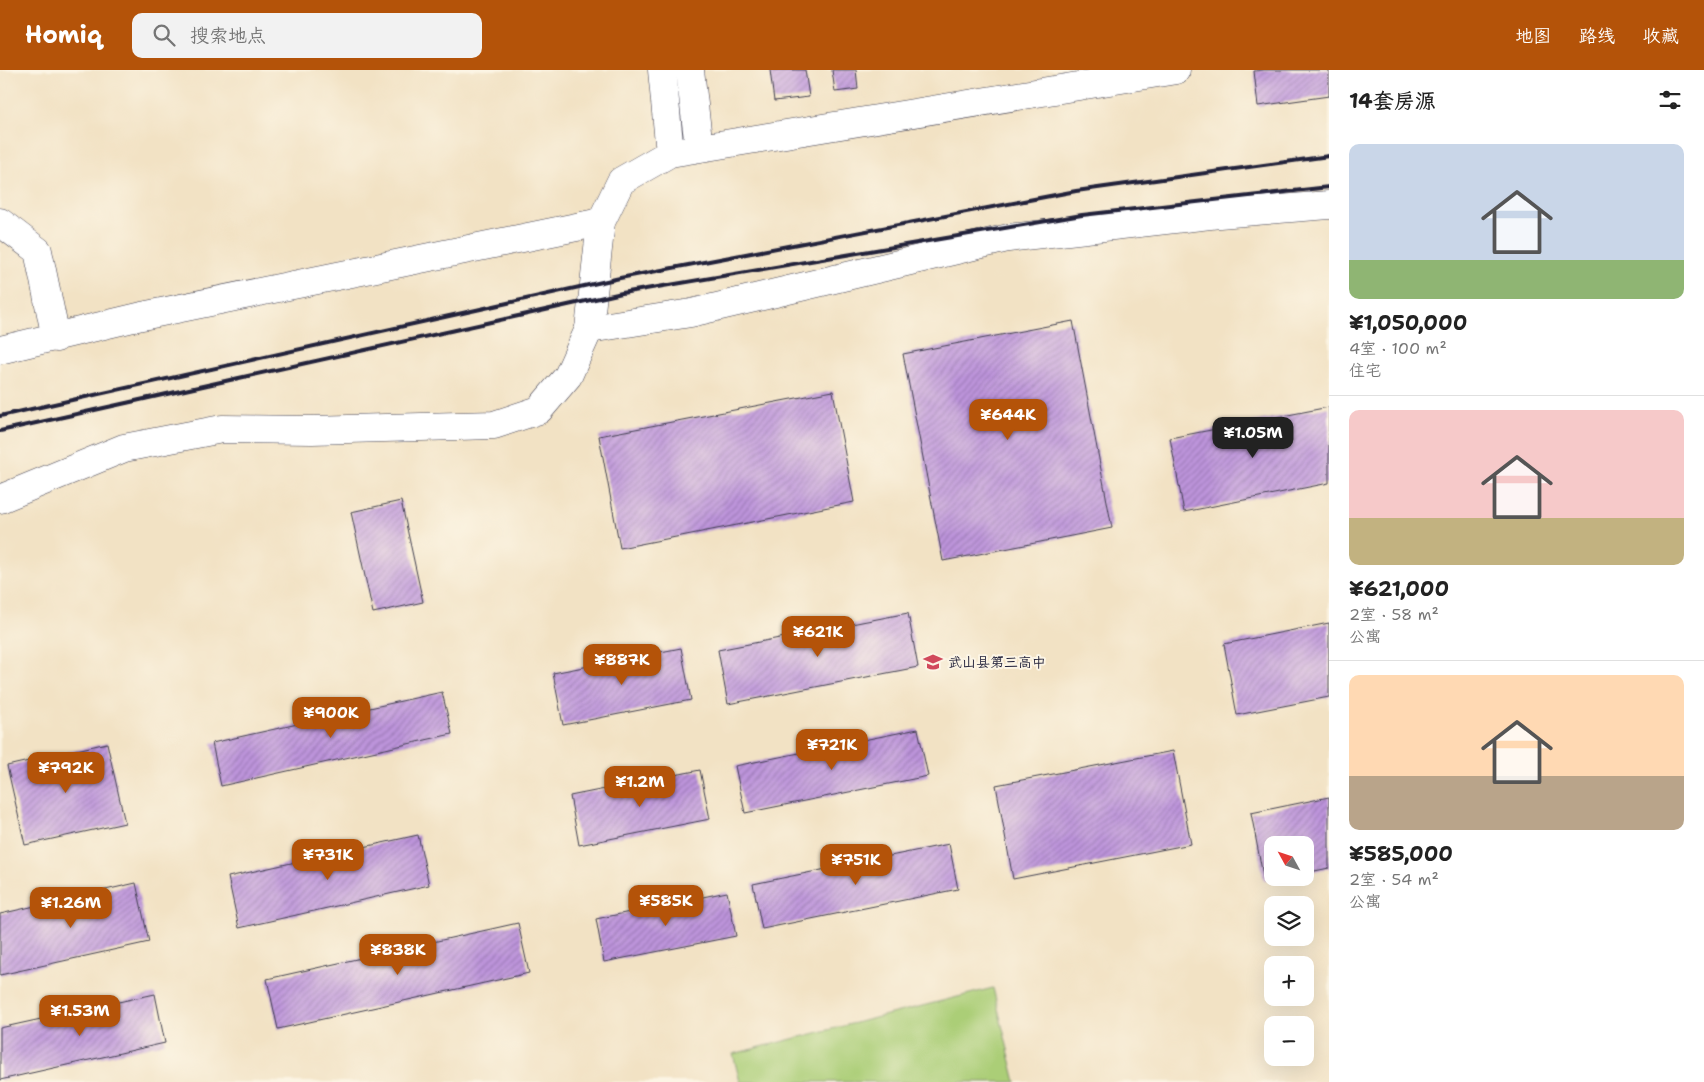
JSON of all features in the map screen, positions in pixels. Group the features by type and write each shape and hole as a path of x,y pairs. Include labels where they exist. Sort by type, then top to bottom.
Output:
{"main road":[{"path":"662,70 670,153"},
{"path":"690,70 698,148"},
{"path":"0,499 124,448 222,429 312,430 494,425 539,410 568,376 589,329 601,222 621,181 670,153 1176,70"},
{"path":"589,329 691,313 1008,238 1219,214 1329,205"},
{"path":"0,222 38,250 56,338"},
{"path":"0,350 142,316 601,222"}],"green space":[{"path":"993,988 1016,1082 740,1082 733,1054"}],"building":[{"path":"770,70 805,70 809,97 774,101"},
{"path":"832,70 856,70 858,89 835,92"},
{"path":"1329,70 1329,96 1258,106 1254,71"},
{"path":"1073,321 1112,528 943,561 903,354"},
{"path":"833,391 854,502 620,548 599,436"},
{"path":"1329,407 1329,483 1184,512 1170,438"},
{"path":"401,501 423,602 373,613 351,512"},
{"path":"908,613 918,667 728,704 718,650"},
{"path":"1329,623 1329,697 1237,715 1224,644"},
{"path":"681,648 691,700 563,725 553,673"},
{"path":"442,692 452,734 221,786 212,743"},
{"path":"918,729 928,776 745,813 735,766"},
{"path":"107,743 125,823 25,845 7,766"},
{"path":"1173,751 1191,844 1013,879 996,785"},
{"path":"700,770 710,819 579,845 570,796"},
{"path":"1329,797 1329,868 1314,871 1314,836 1264,836 1264,881 1251,813"},
{"path":"418,835 429,885 239,928 228,877"},
{"path":"949,844 958,889 762,929 753,884"},
{"path":"136,883 149,942 0,975 0,914"},
{"path":"727,892 736,936 604,962 596,919"},
{"path":"518,923 529,973 278,1029 267,979"},
{"path":"155,994 165,1043 0,1080 0,1028"}],"railway":[{"path":"0,416 620,278 1076,191 1329,156"},
{"path":"0,431 622,293 1082,215 1329,187"}],"place":[{"name":"武山县第三高中","path":"933,662"}]}
